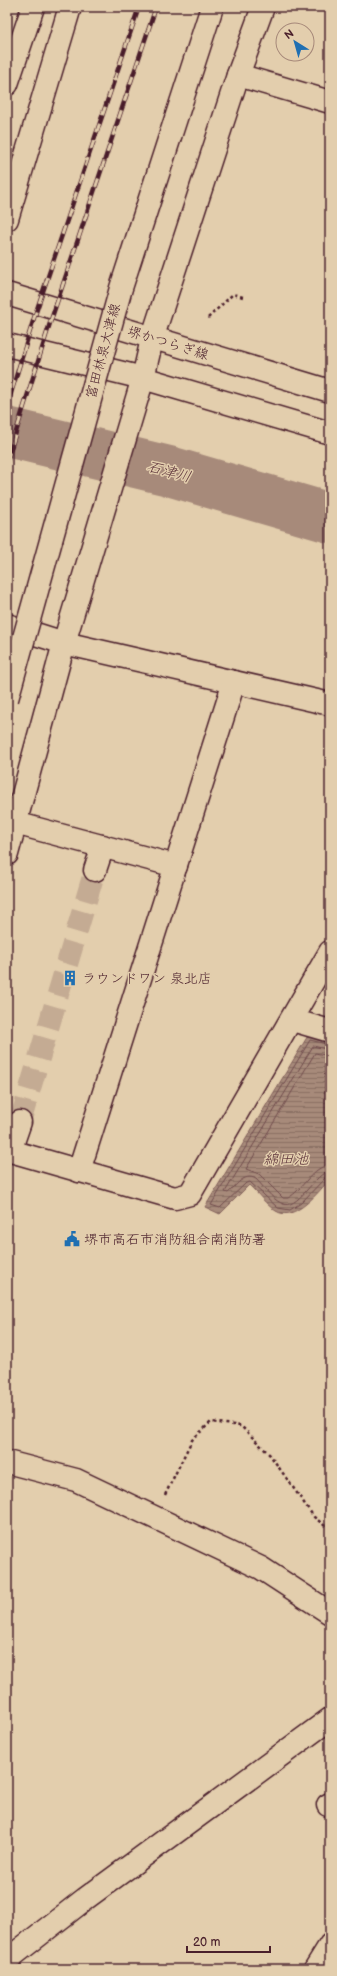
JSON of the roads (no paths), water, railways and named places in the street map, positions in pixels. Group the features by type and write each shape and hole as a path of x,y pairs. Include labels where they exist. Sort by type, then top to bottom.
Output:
{"main road":[{"path":"7,84 32,7"},
{"path":"7,219 70,7"},
{"name":"富田林泉大津線","path":"7,699 121,288 212,7"},
{"path":"7,854 64,643 143,378 152,339 238,75 263,7"},
{"path":"238,75 330,102"},
{"name":"堺かつらぎ線","path":"7,294 152,339 330,391"},
{"path":"7,345 143,378 330,433"},
{"path":"7,625 64,643 330,704"},
{"path":"79,1170 234,682"},
{"path":"15,823 176,866"},
{"path":"95,870 103,846"},
{"path":"20,1122 8,1150 174,1198 190,1194 330,952"},
{"path":"292,1020 330,1031"},
{"path":"7,1462 76,1480 261,1568 330,1613"},
{"path":"7,1960 85,1899 330,1719"},
{"path":"315,1969 330,1944"}],"water":[{"name":"綿田池","path":"309,1034 330,1041 330,1179 313,1198 299,1209 291,1213 283,1214 276,1211 269,1206 249,1185 220,1214 205,1207"}],"waterway":[{"name":"石津川","path":"7,432 169,471 330,518"}],"tunnel":[{"path":"20,1122 95,870"}],"railway":[{"path":"7,406 34,318 139,7"},
{"path":"7,461 50,323 156,7"}],"place":[{"name":"ラウンドワン 泉北店","path":"70,978"},
{"name":"堺市高石市消防組合南消防署","path":"72,1239"}]}
